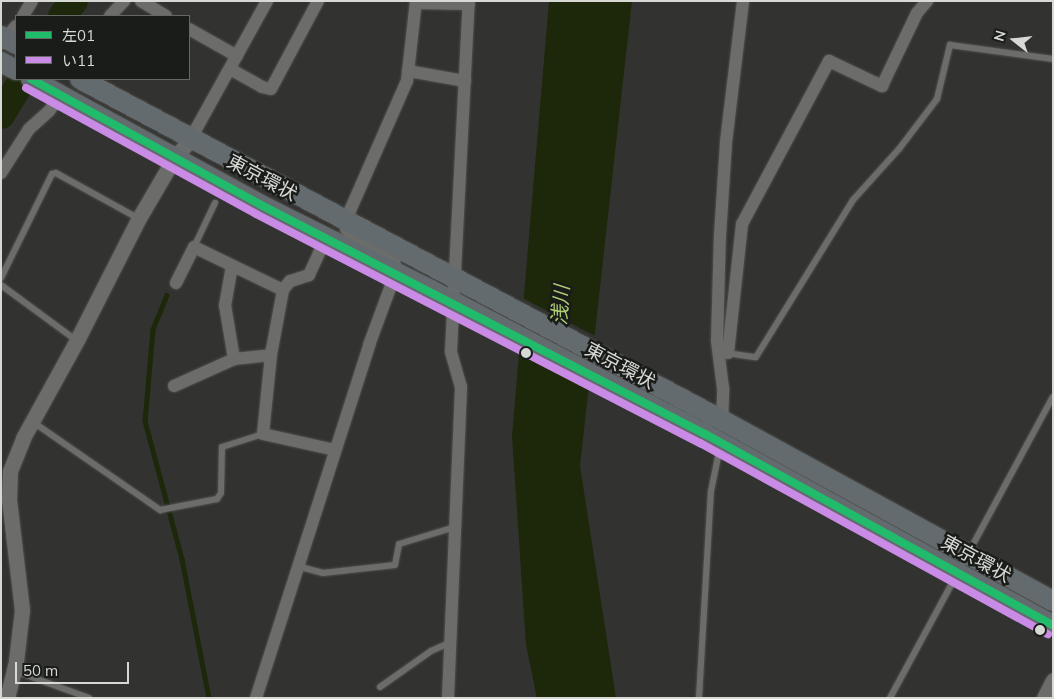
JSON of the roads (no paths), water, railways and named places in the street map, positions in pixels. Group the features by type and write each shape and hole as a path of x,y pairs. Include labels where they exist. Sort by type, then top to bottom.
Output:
{"highway":[{"path":"1,62 15,69"},
{"name":"東京環状","path":"82,80 190,140 713,416 1053,601"},
{"name":"東京環状","path":"47,87 174,158 326,238 461,305 713,438 1053,625"}],"street":[{"path":"24,15 32,1"},
{"path":"111,15 124,1"},
{"path":"141,1 164,15"},
{"path":"7,698 15,671 22,605 7,529 5,470 78,340 138,218 174,158 190,140 268,1"},
{"path":"230,69 262,87 271,89 318,1"},
{"path":"713,438 713,416 723,388 723,185 743,1"},
{"path":"723,353 742,224 829,61 882,86 917,13 926,1"},
{"path":"256,698 369,345 396,272 394,259 356,239 346,229 345,222 407,81 416,2 469,3 465,81 461,305 451,351 461,387 448,698"},
{"path":"190,30 237,56"},
{"path":"408,71 465,81"},
{"path":"1,173 29,129 50,111 47,87"},
{"path":"326,238 309,275 290,280 284,290 271,355 263,434 335,450"},
{"path":"176,283 194,247 284,290"},
{"path":"232,266 225,305 234,359"},
{"path":"174,386 234,359 271,355"},
{"path":"1044,698 1053,680"}],"lane":[{"path":"723,353 756,357 853,200 899,149 937,99 950,45 1053,59"},
{"path":"1,278 52,174 56,173 138,218"},
{"path":"194,247 215,203"},
{"path":"1,285 78,340"},
{"path":"890,698 966,553 1053,397"},
{"path":"33,422 160,510 217,499 221,494 222,448 263,434"},
{"path":"699,698 713,438"},
{"path":"297,566 323,573 395,566 399,544 455,527"},
{"path":"380,686 431,651 451,642"},
{"path":"15,671 90,698"}],"water":[{"name":"浅川","path":"549,1 632,1 580,466 616,698 537,698 526,645 512,436"}],"waterway":[{"path":"63,15 74,1"},
{"path":"1,115 22,80"},
{"path":"167,295 153,330 145,421 182,559 209,698"}]}
